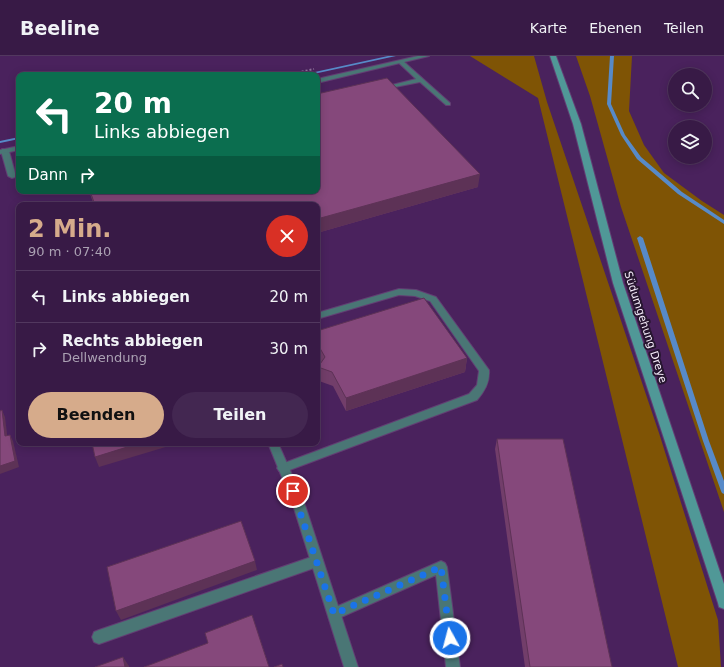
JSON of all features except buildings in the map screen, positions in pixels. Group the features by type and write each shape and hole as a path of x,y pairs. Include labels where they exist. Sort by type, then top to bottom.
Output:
{"main road":[{"path":"548,56 555,60"},
{"name":"Südumgehung Dreye","path":"555,60 590,170 618,283 724,603"}],"street":[{"path":"320,79 426,56"},
{"path":"401,62 448,104"},
{"path":"376,90 421,80"},
{"path":"16,149 2,151 12,176 16,175"},
{"path":"283,468 472,397 480,389 485,380 484,370 433,299 429,297 416,293 399,292 320,315"},
{"path":"273,446 298,502 351,667"},
{"path":"99,637 317,561"},
{"path":"334,614 441,567 453,667"}],"shaded area":[{"path":"470,56 534,56 547,102 659,433 718,620 721,667 678,667 538,98"},
{"path":"576,56 632,56 629,111 644,145 664,173 724,215 724,512 621,207 590,96"}],"waterway":[{"path":"317,72 394,56"},
{"path":"612,56 609,104 623,135 639,158 680,193 724,222"},
{"path":"0,142 16,139"},
{"path":"640,238 706,441 724,491"}],"route":[{"path":"293,491 298,502 334,614 441,567 450,638"}]}
